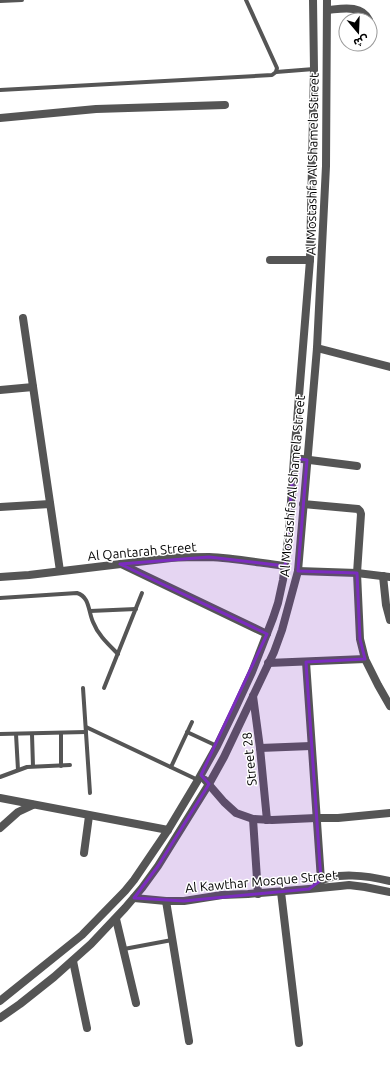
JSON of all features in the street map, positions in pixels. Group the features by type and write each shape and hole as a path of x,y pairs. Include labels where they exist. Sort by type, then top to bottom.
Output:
{"street":[{"name":"Al Mostashfa Al Shamela Street","path":"0,1001 82,935 125,892 168,830 200,778 217,746 235,709 278,604 283,580 289,532 310,260 314,0"},
{"name":"Al Mostashfa Al Shamela Street","path":"0,1018 20,1004 73,960 116,918 134,898 158,866 224,757 268,664 282,630 298,571 317,348 326,166 327,0"},
{"path":"326,10 352,9 363,12"},
{"path":"0,118 96,109 225,105"},
{"path":"270,260 310,260"},
{"path":"23,318 60,571"},
{"path":"317,348 390,367"},
{"path":"0,390 33,387"},
{"path":"294,458 357,466"},
{"path":"0,507 50,504"},
{"path":"303,504 358,509 360,511 358,573 360,638 365,659 390,706"},
{"name":"Al Qantarah Street","path":"0,577 172,558 202,557 285,566"},
{"path":"120,564 267,634"},
{"path":"298,571 358,573 387,577 386,605 390,620"},
{"path":"268,664 365,659"},
{"path":"306,662 321,880"},
{"name":"Street 28","path":"253,695 267,820"},
{"path":"260,748 311,746"},
{"path":"200,778 209,784 224,802 236,813 253,819 338,818 390,814"},
{"path":"0,798 168,830"},
{"path":"0,828 18,812 34,805"},
{"path":"84,853 89,816"},
{"path":"253,819 258,894"},
{"path":"309,889 324,878 357,876 390,881"},
{"name":"Al Kawthar Mosque Street","path":"134,898 184,901 222,895 258,894 349,885 390,892"},
{"path":"282,892 299,1043"},
{"path":"166,901 189,1041"},
{"path":"116,918 136,1003"},
{"path":"73,960 87,1028"}],"lane":[{"path":"0,1 22,0"},
{"path":"246,0 276,68 276,72"},
{"path":"0,90 270,76 276,72 314,69"},
{"path":"104,688 142,593"},
{"path":"0,598 81,594 87,600 93,622 99,634 118,654"},
{"path":"90,611 136,609"},
{"path":"83,688 90,793"},
{"path":"171,767 192,722"},
{"path":"86,727 171,767 200,778"},
{"path":"0,734 86,732"},
{"path":"187,732 217,746"},
{"path":"61,733 61,766"},
{"path":"16,734 18,770"},
{"path":"32,734 33,766"},
{"path":"0,776 33,766 70,765"},
{"path":"123,950 172,940"}],"highlighted area":[{"path":"294,458 307,460 298,571 357,573 360,639 365,659 306,662 321,880 309,889 184,901 134,898 158,866 209,784 201,775 267,634 120,564 209,557 285,566"}]}
